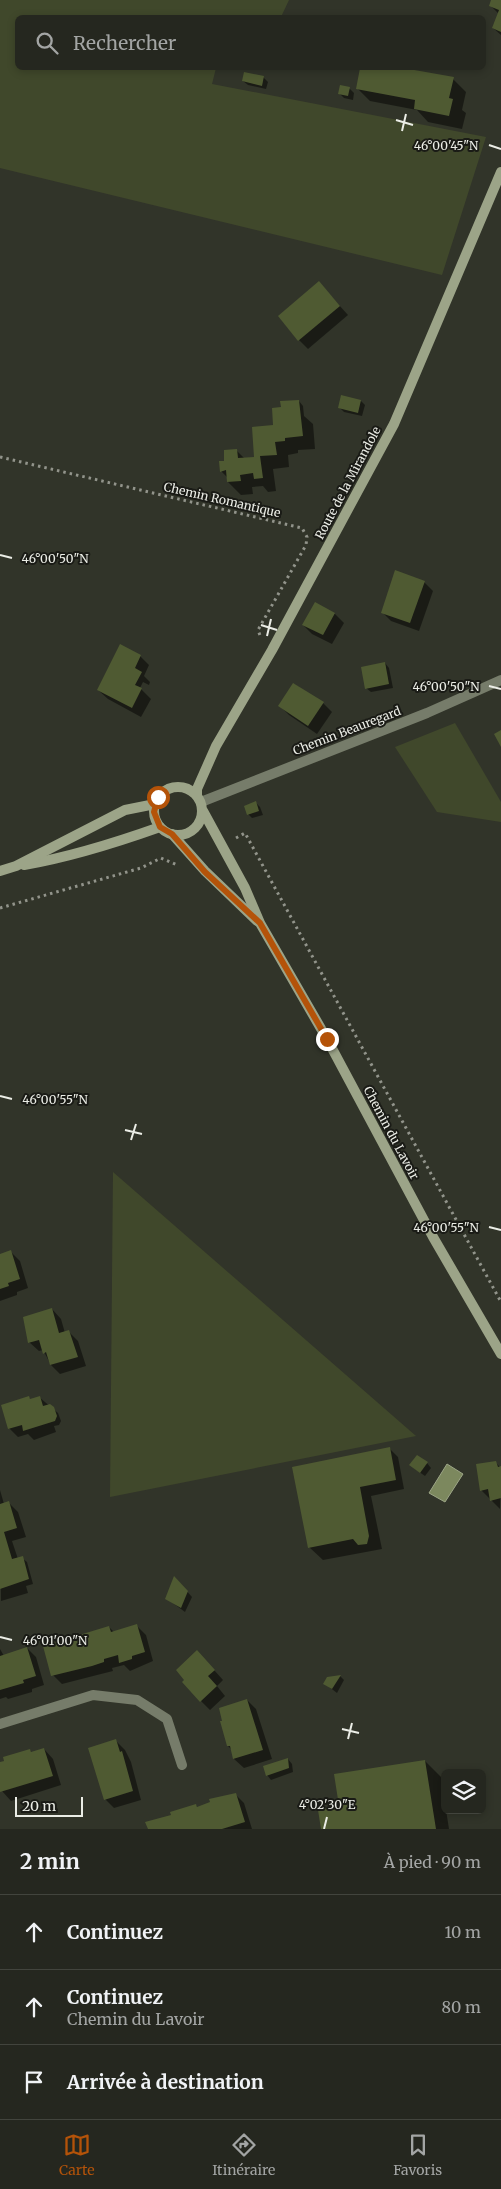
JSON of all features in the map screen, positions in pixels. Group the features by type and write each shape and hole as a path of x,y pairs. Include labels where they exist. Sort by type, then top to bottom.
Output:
{"street":[{"name":"Route de la Mirandole","path":"200,803 197,789 216,746 272,650 394,424 501,172"},
{"name":"Chemin Beauregard","path":"200,803 427,713 501,680"},
{"path":"184,787 200,803 199,825 193,830 180,835 172,834 160,827 156,820 155,804 163,792 169,788 184,787"},
{"name":"Chemin du Lavoir","path":"200,803 245,888 260,923 327,1039 432,1237 501,1354"},
{"path":"0,872 16,866 125,810 155,804"},
{"path":"16,866 57,860 104,847 160,827"},
{"name":"Chemin du Lavoir","path":"172,834 205,872 260,923"},
{"path":"0,1724 93,1694 138,1700 166,1719 182,1765"}],"path":[{"name":"Chemin Romantique","path":"0,457 302,528 307,537 306,545 258,630 261,638 272,650"}],"shaded area":[{"path":"0,0 289,0 282,15 15,15 15,70 216,70 212,84 486,137 442,275 0,168"},
{"path":"455,723 501,802 501,822 437,812 395,747"},
{"path":"113,1172 416,1436 110,1497"},
{"path":"447,1464 463,1474 445,1502 429,1493"}],"building":[{"path":"491,0 501,0 501,32 492,28 499,10 489,6"},
{"path":"360,70 414,70 454,77 449,98 453,99 449,116 414,109 415,100 356,89"},
{"path":"244,72 264,76 262,86 242,81"},
{"path":"340,85 350,87 348,96 338,94"},
{"path":"319,281 340,306 298,341 278,316"},
{"path":"341,395 361,400 358,413 338,408"},
{"path":"299,400 303,436 285,438 285,441 275,442 277,455 260,456 263,478 254,479 253,473 240,475 241,481 227,482 226,470 220,472 219,461 224,461 224,450 237,449 238,458 254,457 252,427 273,425 272,408 281,407 280,401"},
{"path":"395,570 425,581 410,623 381,613"},
{"path":"315,602 335,613 323,635 302,625"},
{"path":"120,644 141,655 135,668 142,672 135,685 142,688 132,708 97,690"},
{"path":"385,662 389,684 365,689 361,667"},
{"path":"293,683 324,702 308,726 278,706"},
{"path":"501,730 501,747 494,734"},
{"path":"256,801 259,811 247,815 244,806"},
{"path":"11,1250 20,1279 8,1283 9,1286 0,1289 0,1254"},
{"path":"52,1308 59,1333 69,1330 78,1357 50,1365 46,1352 43,1354 39,1340 28,1343 23,1317"},
{"path":"29,1396 30,1399 40,1396 43,1406 50,1404 54,1407 57,1416 55,1421 23,1431 22,1425 8,1429 1,1405"},
{"path":"390,1447 396,1480 360,1487 369,1536 367,1544 358,1545 353,1539 308,1548 292,1467"},
{"path":"417,1455 428,1462 420,1473 409,1465"},
{"path":"496,1461 498,1467 501,1466 501,1498 490,1501 488,1489 480,1491 476,1464"},
{"path":"9,1501 17,1528 4,1532 12,1559 23,1556 29,1579 0,1589 0,1504"},
{"path":"174,1576 188,1591 181,1608 165,1599"},
{"path":"137,1624 145,1652 119,1663 118,1655 104,1659 104,1662 92,1666 51,1676 43,1646 109,1626 111,1632"},
{"path":"27,1647 36,1676 23,1680 24,1683 0,1690 0,1656"},
{"path":"197,1650 215,1670 208,1676 217,1686 200,1702 182,1682 184,1680 176,1670"},
{"path":"341,1675 332,1689 323,1684 327,1677"},
{"path":"247,1699 263,1750 233,1759 220,1721 222,1721 219,1708"},
{"path":"116,1739 120,1752 122,1751 133,1791 104,1800 88,1748"},
{"path":"44,1748 53,1776 0,1792 0,1762 4,1761 3,1757 30,1749 31,1752"},
{"path":"288,1758 289,1768 266,1776 263,1766"},
{"path":"425,1760 436,1829 321,1829 318,1810 339,1806 334,1774"},
{"path":"236,1793 245,1822 222,1829 148,1829 145,1822 171,1815 170,1812 196,1804 197,1807 210,1802 209,1799"}],"route":[{"path":"158,797 154,812 160,827 172,834 205,872 260,923 327,1039"}]}
